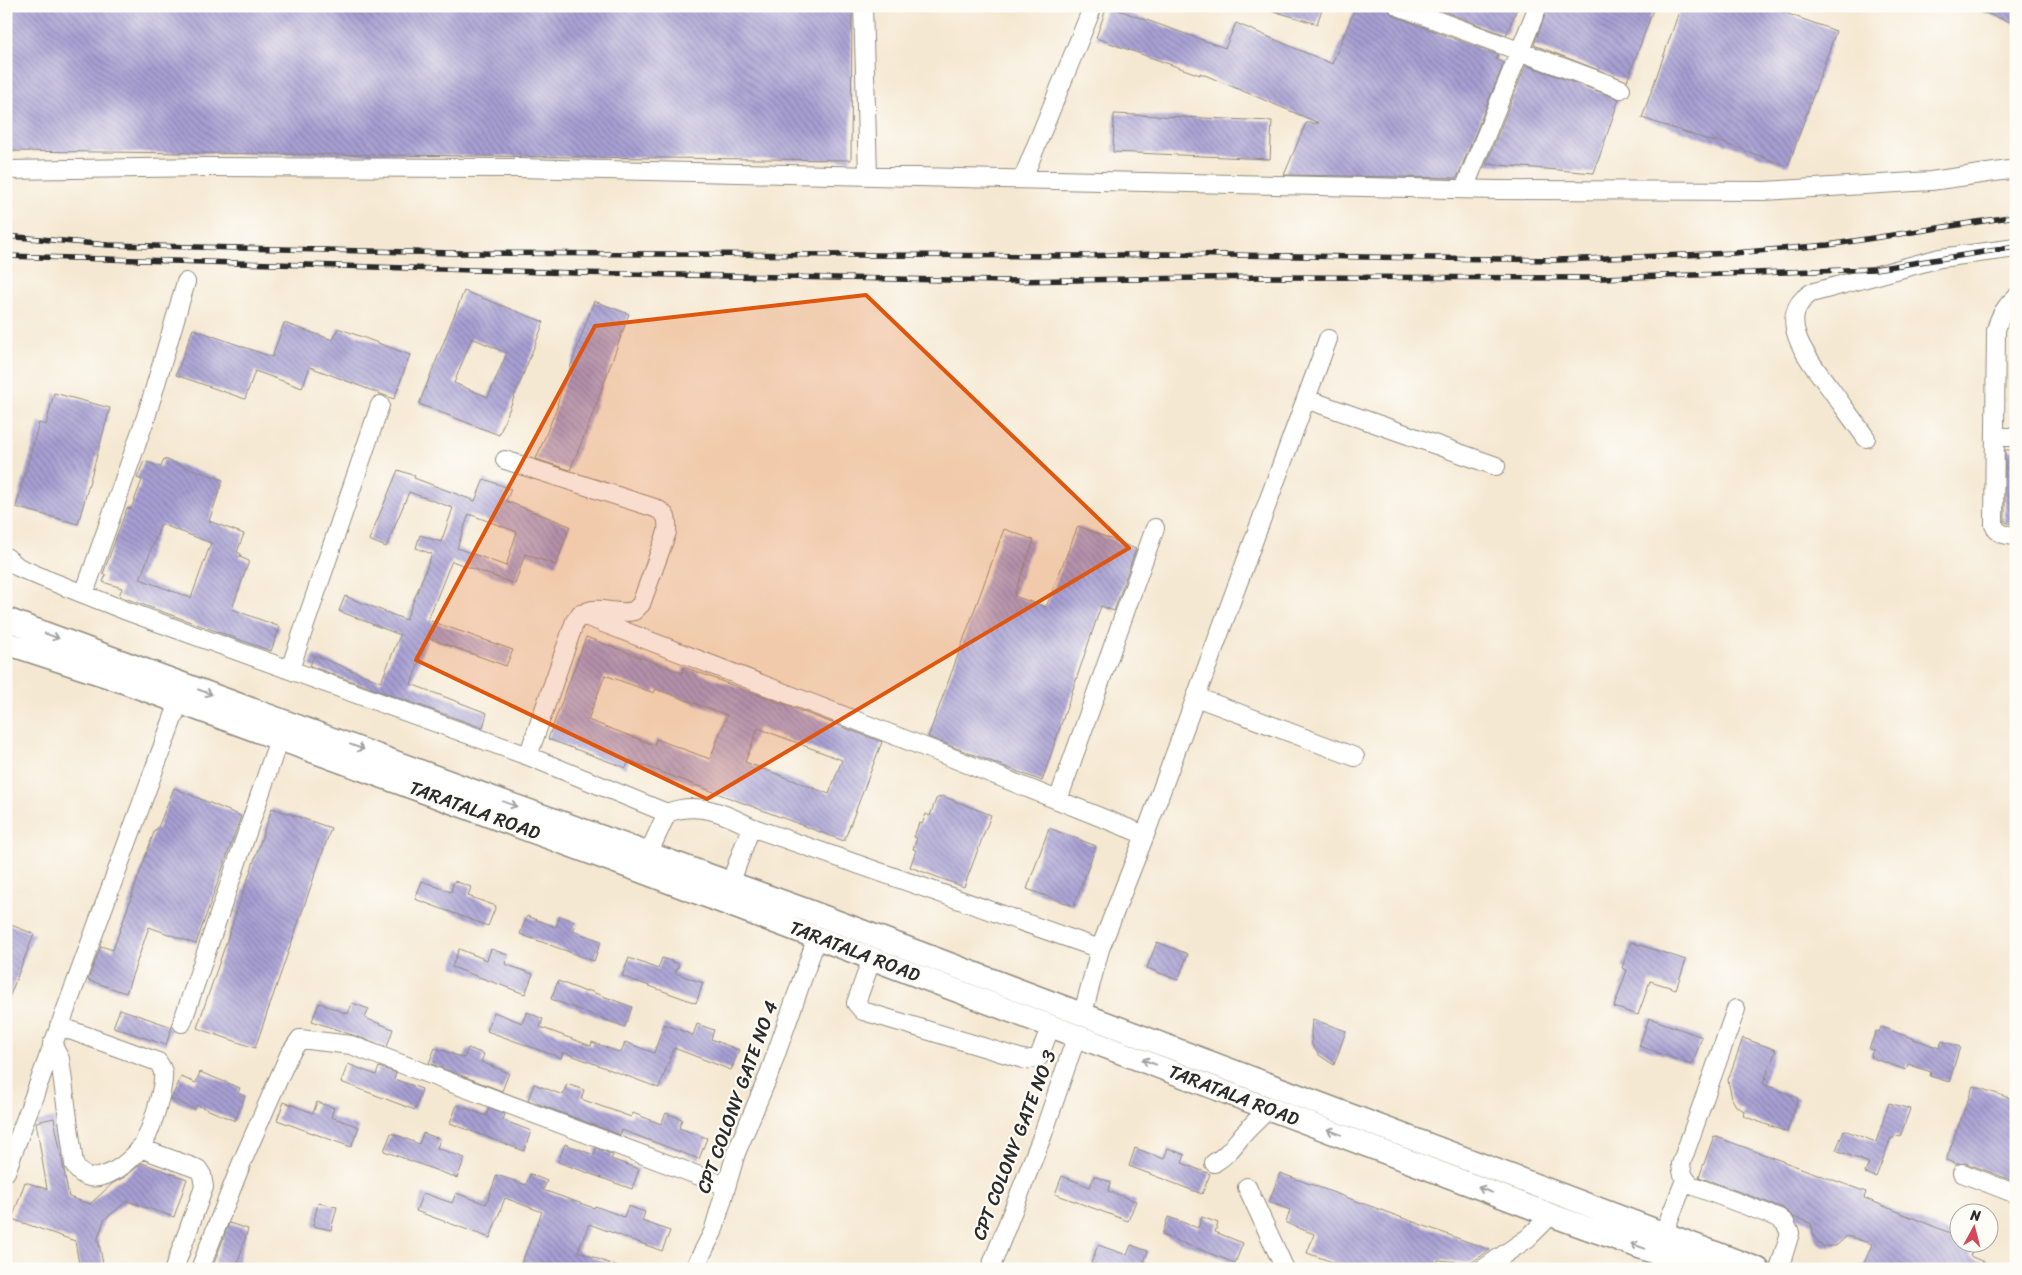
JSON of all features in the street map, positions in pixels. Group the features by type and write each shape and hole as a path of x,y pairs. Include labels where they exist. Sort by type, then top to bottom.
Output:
{"main road":[{"path":"6,619 644,862 1083,1013 1758,1269"},
{"name":"TARATALA ROAD","path":"6,643 110,677 279,739 644,862"},
{"name":"TARATALA ROAD","path":"727,892 816,937 1551,1215 1700,1269"},
{"path":"1574,1223 1582,1202"}],"street":[{"path":"863,6 868,174"},
{"path":"1023,178 1093,6"},
{"path":"1398,6 1519,53 1622,89"},
{"path":"1464,189 1538,6"},
{"path":"6,170 208,167 517,168 868,174 1464,189 1764,191 1932,181 2016,169"},
{"path":"1866,438 1803,352 1794,322 1795,310 1801,299 1811,293 1940,258 2016,248"},
{"path":"84,594 147,414 186,282"},
{"path":"2016,297 2009,303 1998,320 1996,330 1994,525 1996,530 2002,535 2016,536"},
{"path":"1083,1013 1100,948 1145,836 1328,339"},
{"path":"1306,399 1496,466"},
{"path":"290,669 380,405"},
{"path":"1995,437 2016,437"},
{"path":"505,460 655,508 665,513 668,520 666,532 641,604 634,611 616,613 598,609 588,610 580,614 575,621 570,630 528,756"},
{"path":"1058,800 1155,528"},
{"path":"6,557 18,566 84,594 528,756 667,813"},
{"path":"580,614 1058,800 1145,836"},
{"path":"1196,697 1355,757"},
{"path":"6,1172 179,702"},
{"path":"182,1023 279,739"},
{"path":"644,862 667,813 679,808 711,809 751,827 1100,948"},
{"path":"727,892 751,827"},
{"name":"CPT COLONY GATE NO 4","path":"694,1269 713,1232 736,1153 768,1078 816,937"},
{"path":"872,958 856,1003 863,1011 1026,1060 1039,1057 1051,1025"},
{"path":"1664,1232 1685,1180 1681,1164 1736,1009"},
{"path":"52,1044 60,1059 74,1164 81,1175 99,1178 124,1163 140,1148 150,1130 158,1105 164,1074 158,1062 59,1026"},
{"name":"CPT COLONY GATE NO 3","path":"990,1269 1043,1134 1077,1035"},
{"path":"200,1269 242,1162 289,1055 300,1039 351,1045 726,1186"},
{"path":"1214,1163 1232,1150 1241,1137 1269,1108"},
{"path":"140,1148 198,1170 204,1181 204,1187 174,1269"},
{"path":"1962,1173 2016,1194"},
{"path":"1685,1180 1691,1185 1769,1214 1785,1223 1790,1233 1779,1269"},
{"path":"1247,1187 1285,1269"},
{"path":"1483,1269 1528,1238 1551,1215"}],"highlighted area":[{"path":"866,295 1129,548 707,799 416,660 595,326"}],"building":[{"path":"6,6 852,6 851,160 6,151"},
{"path":"1107,6 1225,48 1236,23 1332,64 1356,6 1388,6 1394,16 1498,55 1496,59 1504,63 1457,178 1284,175 1306,123 1319,123 1200,73 1200,75 1096,38"},
{"path":"1271,6 1323,6 1317,24 1270,10"},
{"path":"1429,6 1518,6 1506,35"},
{"path":"1548,6 1642,6 1653,10 1627,81 1534,45"},
{"path":"1681,6 1766,6 1836,31 1788,166 1715,140 1714,142 1642,118"},
{"path":"1971,6 2016,6 2016,24 1971,8"},
{"path":"1526,65 1619,99 1594,173 1486,164"},
{"path":"1114,114 1272,121 1270,159 1113,152"},
{"path":"464,291 544,322 499,435 419,404","holes":["472,338 507,353 488,397 454,383"]},
{"path":"594,301 629,314 570,470 536,459 558,405"},
{"path":"284,323 333,340 338,328 410,355 394,399 310,367 302,388 255,371 245,399 176,375 193,329 272,357"},
{"path":"54,393 110,408 78,524 16,507 39,423 46,425"},
{"path":"2005,450 2016,450 2016,525 2005,522"},
{"path":"164,459 223,480 209,521 244,534 237,552 241,554 240,557 249,561 232,609 280,627 271,651 119,596 122,588 103,582 106,575 103,574 127,508 131,509 142,480 137,478 144,461 161,467","holes":["161,524 211,543 191,598 140,579"]},
{"path":"398,470 475,501 484,479 511,489 506,501 570,526 556,565 525,554 515,584 452,561 448,570 428,620 513,650 506,666 428,638 411,684 487,713 483,728 310,666 314,655 381,682 400,635 339,611 345,596 406,620 432,554 416,548 420,535 441,542 453,508 409,492 386,547 369,540","holes":["469,514 517,532 506,566 457,548"]},
{"path":"1078,526 1136,549 1114,611 1101,606 1042,781 928,737 1004,529 1034,540 1014,596 1046,607"},
{"path":"586,637 682,673 684,667 882,742 844,841 629,760 626,768 548,739","holes":["605,675 654,693 656,689 727,715 710,759 656,739 654,745 588,720","758,728 842,760 829,794 745,762"]},
{"path":"174,788 241,816 196,944 149,927 126,993 88,980 101,946 113,950 155,829 157,830"},
{"path":"942,796 991,815 964,887 910,867 916,850 913,849 917,838 914,837 919,823 922,824 926,814 930,816 936,799"},
{"path":"272,808 331,828 255,1048 197,1028"},
{"path":"1049,828 1096,846 1074,906 1027,889"},
{"path":"422,881 451,892 454,881 471,887 468,896 496,906 488,926 415,899"},
{"path":"527,916 556,927 560,916 577,922 573,931 601,941 594,961 520,934"},
{"path":"6,923 34,934 7,1003 6,1003"},
{"path":"1157,942 1188,954 1178,980 1147,968"},
{"path":"1631,942 1686,960 1676,989 1650,981 1638,1015 1614,1007 1627,970 1622,968"},
{"path":"459,949 487,960 491,949 508,955 505,964 533,974 525,994 452,967"},
{"path":"629,958 658,969 662,958 679,964 675,973 703,983 696,1003 622,976"},
{"path":"558,981 632,1007 625,1027 551,999"},
{"path":"319,1003 348,1014 352,1003 369,1009 365,1018 393,1029 387,1047 312,1021"},
{"path":"120,1009 172,1027 166,1045 113,1027"},
{"path":"494,1012 522,1023 527,1012 543,1019 540,1027 591,1046 592,1042 621,1053 625,1042 654,1053 664,1024 693,1035 697,1024 714,1030 711,1039 739,1050 731,1070 674,1048 659,1088 563,1052 561,1058 487,1031"},
{"path":"1649,1018 1702,1037 1692,1065 1639,1046"},
{"path":"1312,1019 1346,1031 1334,1065 1319,1055 1312,1045"},
{"path":"1881,1027 1939,1048 1942,1041 1960,1047 1949,1082 1930,1076 1931,1072 1908,1064 1906,1070 1870,1057 1873,1050 1869,1049 1876,1031 1879,1032"},
{"path":"1743,1038 1776,1050 1763,1084 1798,1098 1787,1132 1743,1116 1744,1111 1736,1106 1732,1099 1728,1080"},
{"path":"435,1048 464,1058 468,1048 484,1054 481,1062 509,1073 502,1091 429,1063"},
{"path":"348,1064 376,1075 379,1067 396,1073 394,1079 422,1089 415,1110 341,1082"},
{"path":"200,1072 240,1088 238,1093 245,1096 235,1121 197,1105 195,1109 171,1099 181,1077 196,1083"},
{"path":"534,1084 563,1095 567,1084 584,1090 581,1099 631,1117 633,1113 661,1124 666,1113 682,1119 679,1128 707,1138 699,1159 622,1130 620,1135 528,1100"},
{"path":"1973,1086 2016,1100 2016,1182 1966,1163 1956,1164 1946,1160"},
{"path":"284,1102 313,1113 317,1102 334,1108 331,1117 359,1127 351,1147 277,1120"},
{"path":"1889,1103 1910,1109 1900,1137 1894,1135 1893,1139 1891,1138 1876,1177 1865,1173 1869,1163 1836,1150 1844,1130 1876,1142"},
{"path":"457,1105 486,1116 489,1108 505,1114 503,1120 531,1131 524,1151 450,1123"},
{"path":"54,1118 69,1197 90,1204 113,1183 125,1177 142,1163 187,1179 174,1217 127,1201 104,1220 98,1238 104,1269 80,1269 75,1241 12,1219 25,1182 47,1189 36,1122"},
{"path":"391,1133 419,1144 423,1133 440,1139 437,1148 465,1158 457,1178 384,1151"},
{"path":"1714,1136 1866,1192 1864,1198 1950,1233 1950,1252 1972,1252 1970,1256 2000,1269 1862,1269 1872,1244 1847,1236 1836,1246 1823,1246 1817,1242 1811,1223 1793,1217 1783,1208 1699,1177"},
{"path":"565,1144 594,1155 596,1148 613,1155 611,1159 639,1169 632,1189 558,1162"},
{"path":"1135,1148 1164,1159 1168,1148 1185,1155 1182,1163 1210,1174 1202,1194 1129,1166"},
{"path":"1280,1173 1490,1250 1471,1263 1438,1260 1435,1269 1409,1269 1398,1265 1397,1269 1337,1269 1338,1264 1307,1253 1314,1234 1286,1223 1290,1210 1269,1202"},
{"path":"530,1174 547,1181 543,1190 594,1208 595,1206 624,1217 628,1206 645,1212 642,1221 670,1231 662,1251 589,1224 578,1251 623,1269 519,1269 542,1212 505,1198 490,1238 416,1211 423,1193 452,1203 456,1193 486,1204 497,1175 526,1185"},
{"path":"1062,1176 1090,1187 1094,1176 1111,1182 1108,1191 1136,1201 1128,1221 1055,1194"},
{"path":"318,1203 337,1207 331,1230 313,1226"},
{"path":"1168,1217 1198,1228 1202,1217 1218,1223 1215,1232 1243,1243 1235,1263 1162,1235"},
{"path":"229,1223 248,1229 236,1269 212,1269"},
{"path":"1098,1245 1127,1255 1131,1245 1148,1251 1144,1262 1159,1269 1108,1269 1091,1263"}],"railway":[{"path":"6,236 108,245 455,253 1078,256 1164,254 1558,260 1734,253 1828,245 2016,216"},
{"path":"6,256 575,273 1003,281 1263,277 1601,278 1875,269 2016,247"}]}
